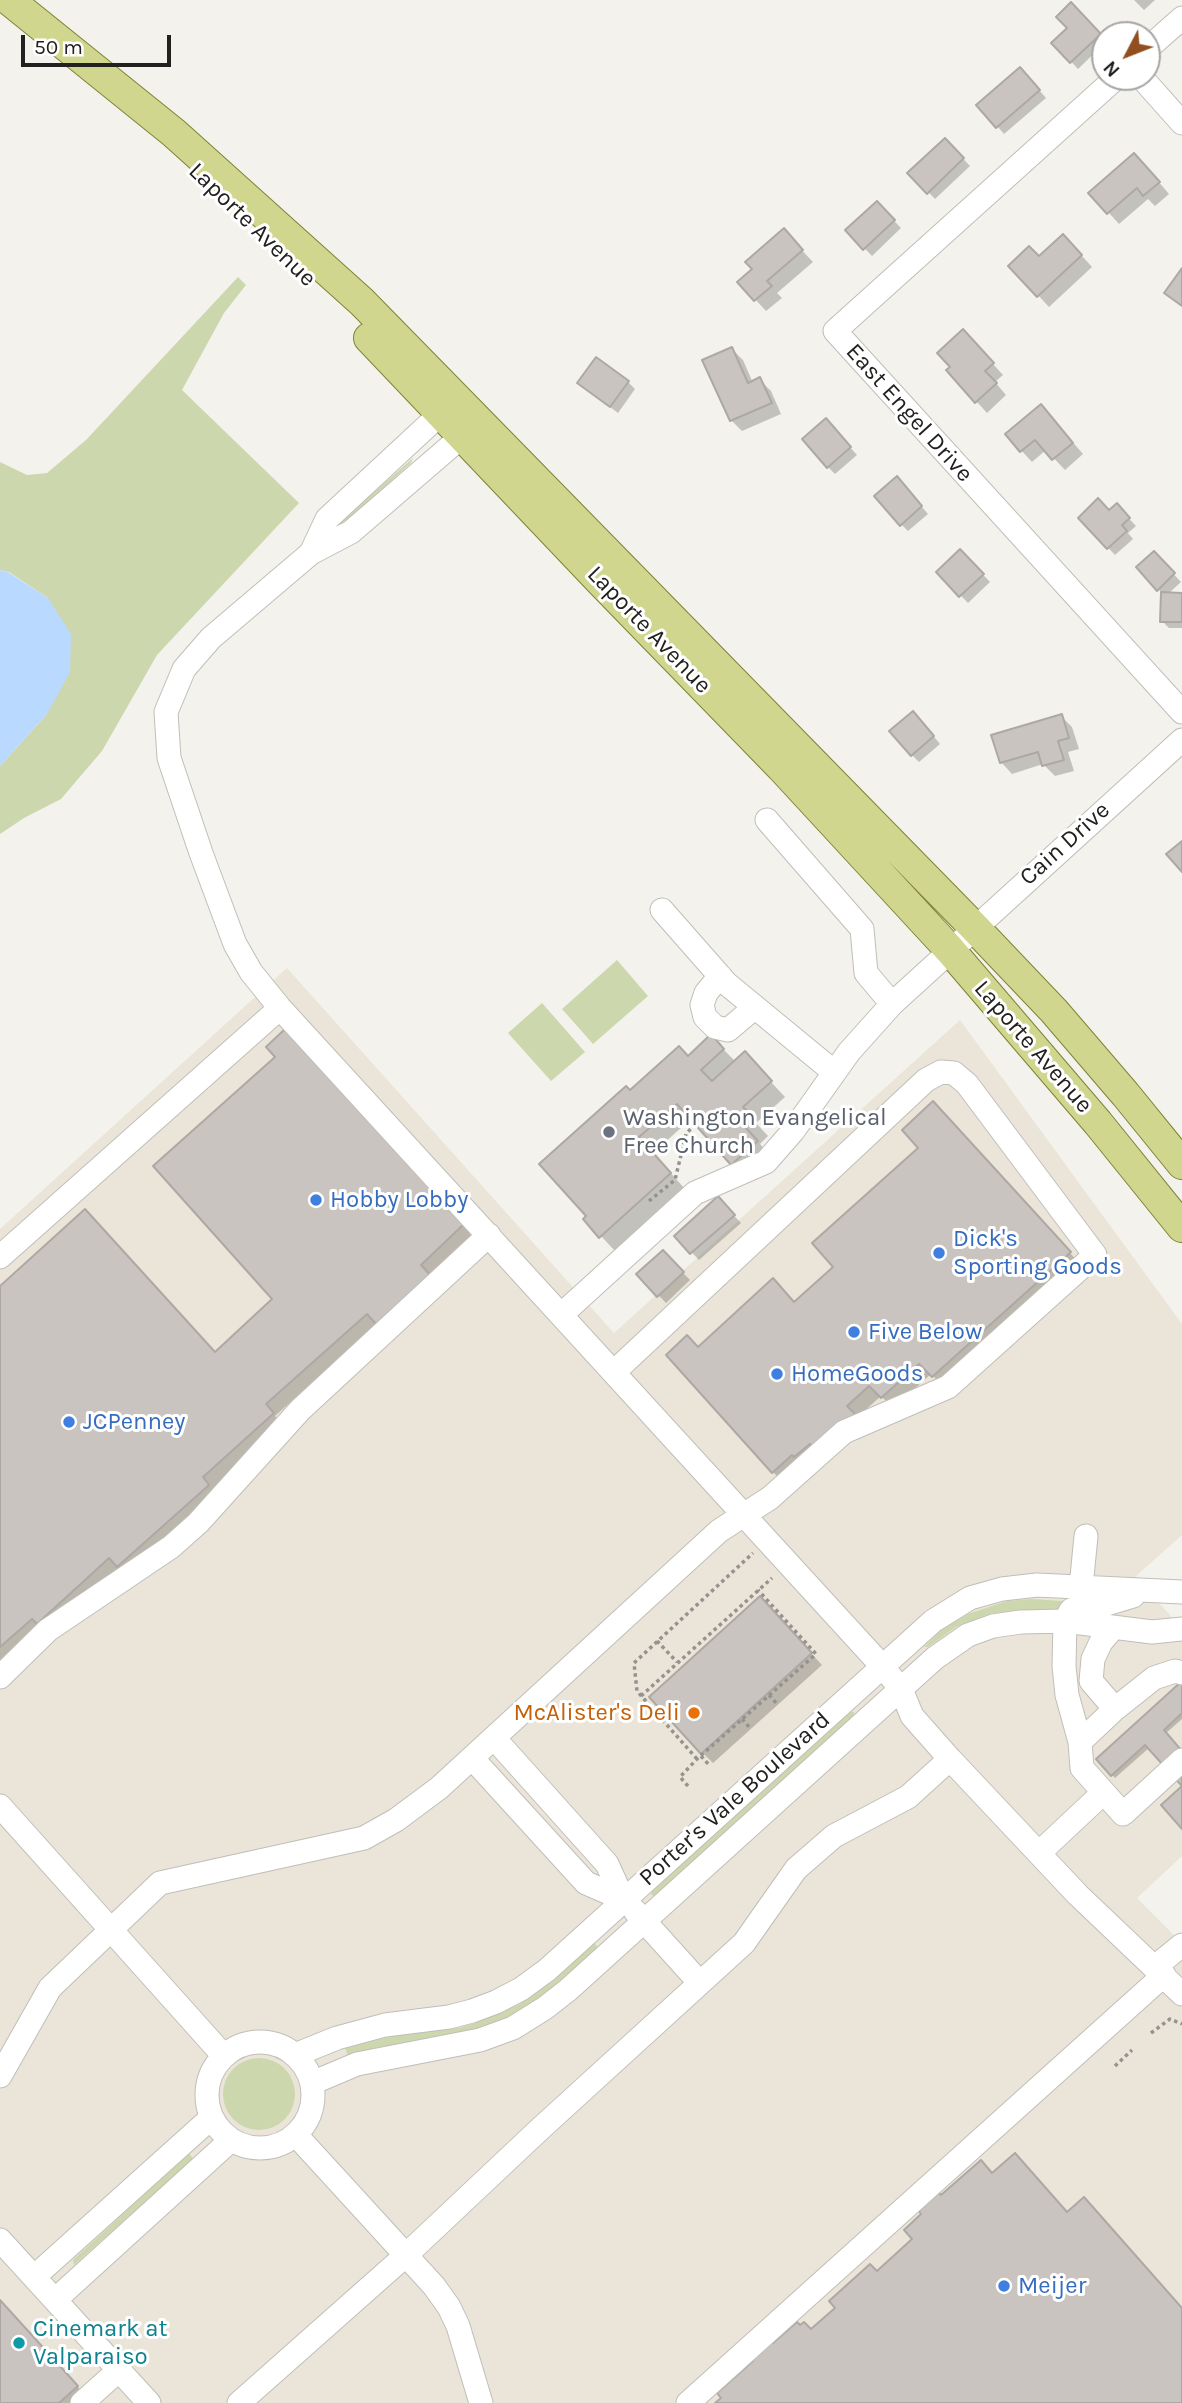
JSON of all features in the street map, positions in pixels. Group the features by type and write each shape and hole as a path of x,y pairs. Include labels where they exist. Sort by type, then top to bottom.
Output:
{"main road":[{"name":"Laporte Avenue","path":"9,0 174,133 362,302 449,406 974,927 1063,1022 1182,1164"},
{"name":"Laporte Avenue","path":"471,428 600,581 781,767 950,950 1098,1123 1182,1227"}],"street":[{"path":"1161,37 1182,18"},
{"name":"East Engel Drive","path":"1101,91 835,331 1182,712"},
{"path":"1153,91 1182,123"},
{"path":"311,553 327,519 449,406"},
{"path":"471,428 351,532 311,553 211,638 184,669 166,712 169,758 235,944 251,971 280,1009 882,1666 901,1689 912,1716 950,1759 1078,1895 1182,1993"},
{"name":"Cain Drive","path":"561,1315 695,1193 766,1161 793,1131 834,1072 892,1004 1182,740"},
{"path":"767,820 862,929 866,973 892,1004"},
{"path":"662,910 720,976 754,1008 834,1072"},
{"path":"720,976 706,993 702,1005 705,1017 715,1027 728,1030 754,1008"},
{"path":"0,1257 280,1009"},
{"path":"0,2076 50,1988 160,1883 364,1838 396,1820 439,1788 719,1531 770,1498 844,1432 948,1387 1095,1255 967,1084 954,1073 941,1072 926,1080 614,1373"},
{"path":"0,1677 48,1630 171,1547 198,1523 300,1410 489,1235"},
{"path":"1081,1587 1086,1536"},
{"name":"Porter's Vale Boulevard","path":"295,2055 337,2038 373,2028 449,2017 496,2003 521,1989 547,1970 933,1621 970,1598 1002,1589 1037,1585 1182,1592"},
{"path":"1149,1591 1100,1606 1081,1606 1071,1610 1065,1621 1064,1666 1067,1695 1080,1742 1082,1768 1123,1814 1182,1760"},
{"name":"Porter's Vale Boulevard","path":"312,2083 357,2064 480,2040 513,2028 545,2008 644,1922 935,1658 968,1635 1003,1624 1065,1621 1152,1632 1182,1629"},
{"path":"1113,1628 1101,1642 1093,1659 1091,1681 1115,1709"},
{"path":"1080,1742 1154,1678 1175,1671 1182,1672"},
{"path":"494,1738 607,1864 623,1899 700,1983"},
{"path":"472,1758 586,1883 623,1899"},
{"path":"239,2403 405,2256 744,1943 796,1868 834,1836 908,1797 950,1759"},
{"path":"1039,1853 1103,1793"},
{"path":"0,1806 223,2056"},
{"path":"688,2403 1160,1971 1182,1945"},
{"path":"259,2041 279,2045 295,2055 304,2065 312,2083 312,2109 296,2135 277,2146 259,2149 248,2148 222,2133 211,2118 207,2104 207,2085 212,2070 223,2056 241,2045 259,2041"},
{"path":"34,2277 211,2118"},
{"path":"296,2135 449,2307 458,2326 481,2403"},
{"path":"55,2300 231,2140"},
{"path":"0,2239 149,2403"},
{"path":"82,2403 119,2370"}],"path":[{"path":"649,1201 675,1180 686,1133 695,1124"},
{"path":"710,1766 640,1696 634,1663 755,1551"},
{"path":"640,1696 776,1574"},
{"path":"688,1786 680,1777 699,1757 816,1654 758,1590"},
{"path":"657,1642 677,1662"},
{"path":"769,1695 778,1704"},
{"path":"742,1719 751,1729"},
{"path":"1151,2033 1170,2019 1182,2024"},
{"path":"1115,2066 1132,2050"}],"shaded area":[{"path":"287,968 614,1333 960,1020 1182,1324 1182,1535 1136,1576 1182,1629 1182,1856 1137,1898 1182,1943 1182,2403 0,2403 0,1229"}],"green space":[{"path":"238,277 246,285 224,313 182,390 299,503 157,655 102,751 61,799 0,834 0,766 47,714 48,598 9,572 0,570 0,462 27,475 47,473 86,440"},
{"path":"413,458 411,463 337,530 334,527"},
{"path":"617,960 648,996 593,1044 562,1009"},
{"path":"542,1003 585,1052 551,1081 508,1033"},
{"path":"1032,1599 1064,1603 1057,1611 1047,1613 1014,1611 989,1614 956,1627 928,1647 924,1647 941,1630 968,1614 1007,1601"},
{"path":"850,1712 854,1712 854,1717 657,1897 651,1894 652,1890"},
{"path":"594,1942 598,1948 570,1974 513,2016 469,2033 379,2047 348,2056 345,2048 397,2035 459,2028 518,2005 553,1981"},
{"path":"259,2058 273,2061 285,2068 292,2080 295,2094 292,2108 285,2120 273,2127 259,2130 245,2127 233,2120 226,2108 223,2094 226,2080 233,2068 245,2061"},
{"path":"189,2153 193,2159 74,2265 73,2260"}],"water":[{"path":"0,570 8,572 48,598 71,634 70,672 47,714 0,766"}],"building":[{"path":"1071,2 1091,23 1091,43 1070,63 1051,43 1067,28 1056,17"},
{"path":"1020,67 1040,90 996,128 976,105"},
{"path":"945,138 964,158 927,194 907,173"},
{"path":"1134,153 1160,182 1143,196 1137,188 1107,214 1088,193"},
{"path":"877,201 895,220 863,250 845,230"},
{"path":"784,228 803,250 767,281 772,286 754,301 737,282 752,269 745,262"},
{"path":"1063,234 1082,255 1037,297 1008,266 1029,246 1039,256"},
{"path":"1182,268 1182,306 1164,293"},
{"path":"963,329 994,363 985,371 997,383 975,403 946,370 950,367 937,353"},
{"path":"732,347 748,383 760,377 772,403 730,421 702,360"},
{"path":"596,357 629,381 610,407 577,383"},
{"path":"1041,404 1073,443 1052,460 1035,440 1020,452 1005,434"},
{"path":"826,418 851,447 827,468 802,439"},
{"path":"897,476 922,506 900,526 874,496"},
{"path":"1098,498 1109,510 1117,503 1130,518 1122,525 1127,531 1107,549 1078,518"},
{"path":"960,549 984,574 959,597 936,572"},
{"path":"1154,551 1175,573 1157,591 1136,567"},
{"path":"1161,592 1182,593 1182,622 1160,622"},
{"path":"913,711 934,736 911,756 889,731"},
{"path":"1062,714 1069,738 1058,741 1064,760 1042,766 1038,752 1000,763 991,735"},
{"path":"1182,841 1182,872 1166,854"},
{"path":"286,1028 464,1224 421,1265 431,1276 377,1325 367,1314 266,1404 274,1413 203,1477 209,1485 117,1567 109,1558 37,1624 32,1619 0,1647 0,1286 85,1209 215,1352 272,1299 153,1166 275,1057 266,1047"},
{"name":"Washington Evangelical Free Church","path":"711,1034 724,1049 701,1070 712,1081 745,1051 772,1081 743,1107 755,1120 746,1128 758,1141 731,1165 677,1104 639,1137 671,1173 599,1238 583,1219 586,1216 539,1164 626,1086 630,1090 679,1046 688,1056"},
{"path":"933,1101 1071,1252 932,1377 919,1364 881,1398 869,1386 847,1406 856,1415 816,1451 810,1444 794,1457 792,1455 772,1473 666,1355 687,1335 698,1347 773,1278 794,1302 833,1267 812,1243 918,1148 902,1130"},
{"path":"718,1196 735,1215 690,1254 674,1236"},
{"path":"663,1250 684,1272 657,1297 636,1274"},
{"path":"760,1596 812,1653 701,1754 649,1697"},
{"path":"1182,1681 1182,1713 1164,1730 1182,1751 1182,1786 1145,1745 1111,1776 1096,1759"},
{"path":"1182,1786 1182,1829 1161,1805"},
{"name":"Meijer","path":"1015,2153 1067,2212 1084,2197 1182,2308 1182,2403 715,2403 721,2398 717,2393 753,2361 749,2357 769,2339 773,2343 797,2322 800,2325 804,2322 811,2329 835,2308 829,2301 870,2264 877,2271 912,2239 904,2230 921,2214 918,2210 938,2192 941,2195 981,2160 992,2173"},
{"name":"Cinemark at Valparaiso","path":"0,2300 78,2386 59,2403 0,2403"}],"place":[{"name":"Washington Evangelical Free Church","path":"609,1132"},
{"name":"Hobby Lobby","path":"316,1200"},
{"name":"Dick's Sporting Goods","path":"939,1253"},
{"name":"Five Below","path":"854,1332"},
{"name":"HomeGoods","path":"777,1374"},
{"name":"JCPenney","path":"69,1422"},
{"name":"McAlister's Deli","path":"694,1713"},
{"name":"Meijer","path":"1004,2286"},
{"name":"Cinemark at Valparaiso","path":"19,2343"}]}
